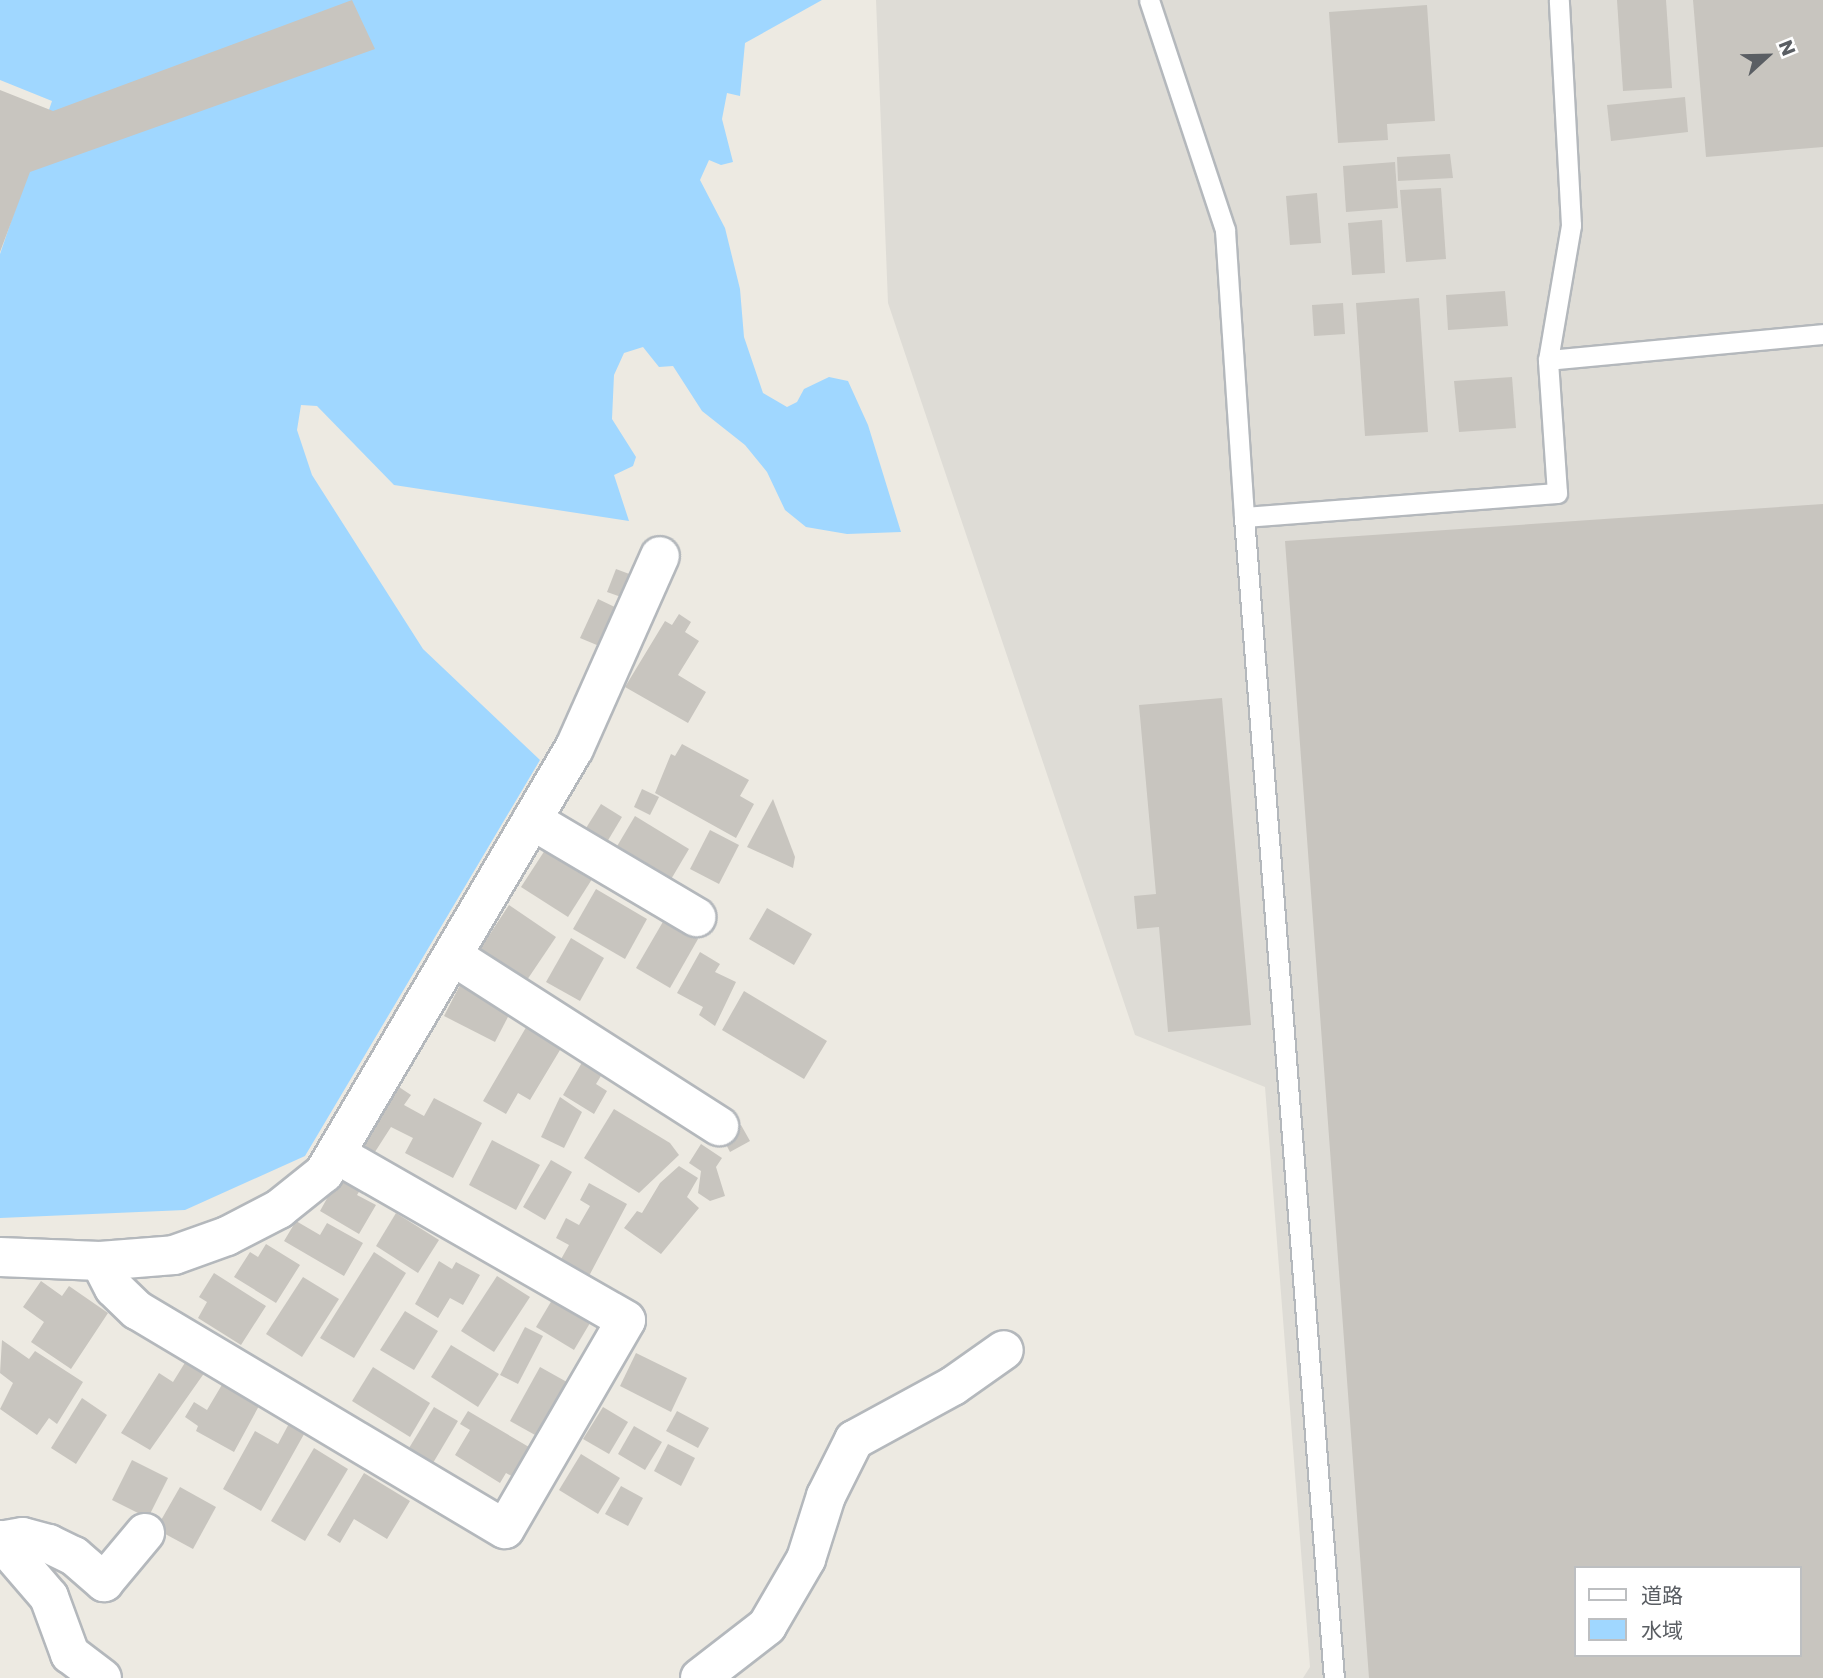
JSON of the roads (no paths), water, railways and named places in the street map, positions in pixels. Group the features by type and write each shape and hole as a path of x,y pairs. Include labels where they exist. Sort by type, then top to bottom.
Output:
{"street":[{"path":"0,1257 100,1261 174,1255 227,1236 279,1209 324,1173 574,749 660,555"},
{"path":"532,820 696,916"},
{"path":"453,956 719,1126"},
{"path":"100,1261 114,1288 137,1310 505,1529 626,1320 336,1154"},
{"path":"700,1678 767,1626 806,1559 826,1496 855,1440 953,1386 1004,1350"},
{"path":"0,1541 23,1537 49,1544 74,1556 104,1582 145,1533"},
{"path":"0,1541 50,1597 70,1654 102,1678"}],"lane":[{"path":"1149,0 1226,230 1244,517 1334,1678"},
{"path":"1244,517 1557,493 1548,360 1571,225 1559,0"},
{"path":"1548,360 1823,334"}],"water":[{"path":"0,0 822,0 745,43 740,96 727,93 722,119 733,162 721,165 709,160 700,180 725,228 740,289 744,337 763,393 787,407 797,402 804,389 829,377 848,381 868,425 901,532 847,534 806,527 785,510 767,472 745,445 702,411 673,366 659,367 643,347 624,353 614,375 612,419 636,457 633,466 614,475 629,521 394,485 317,406 301,405 297,430 312,475 423,649 540,760 305,1156 185,1210 0,1218 0,254 52,101 0,80"}]}
